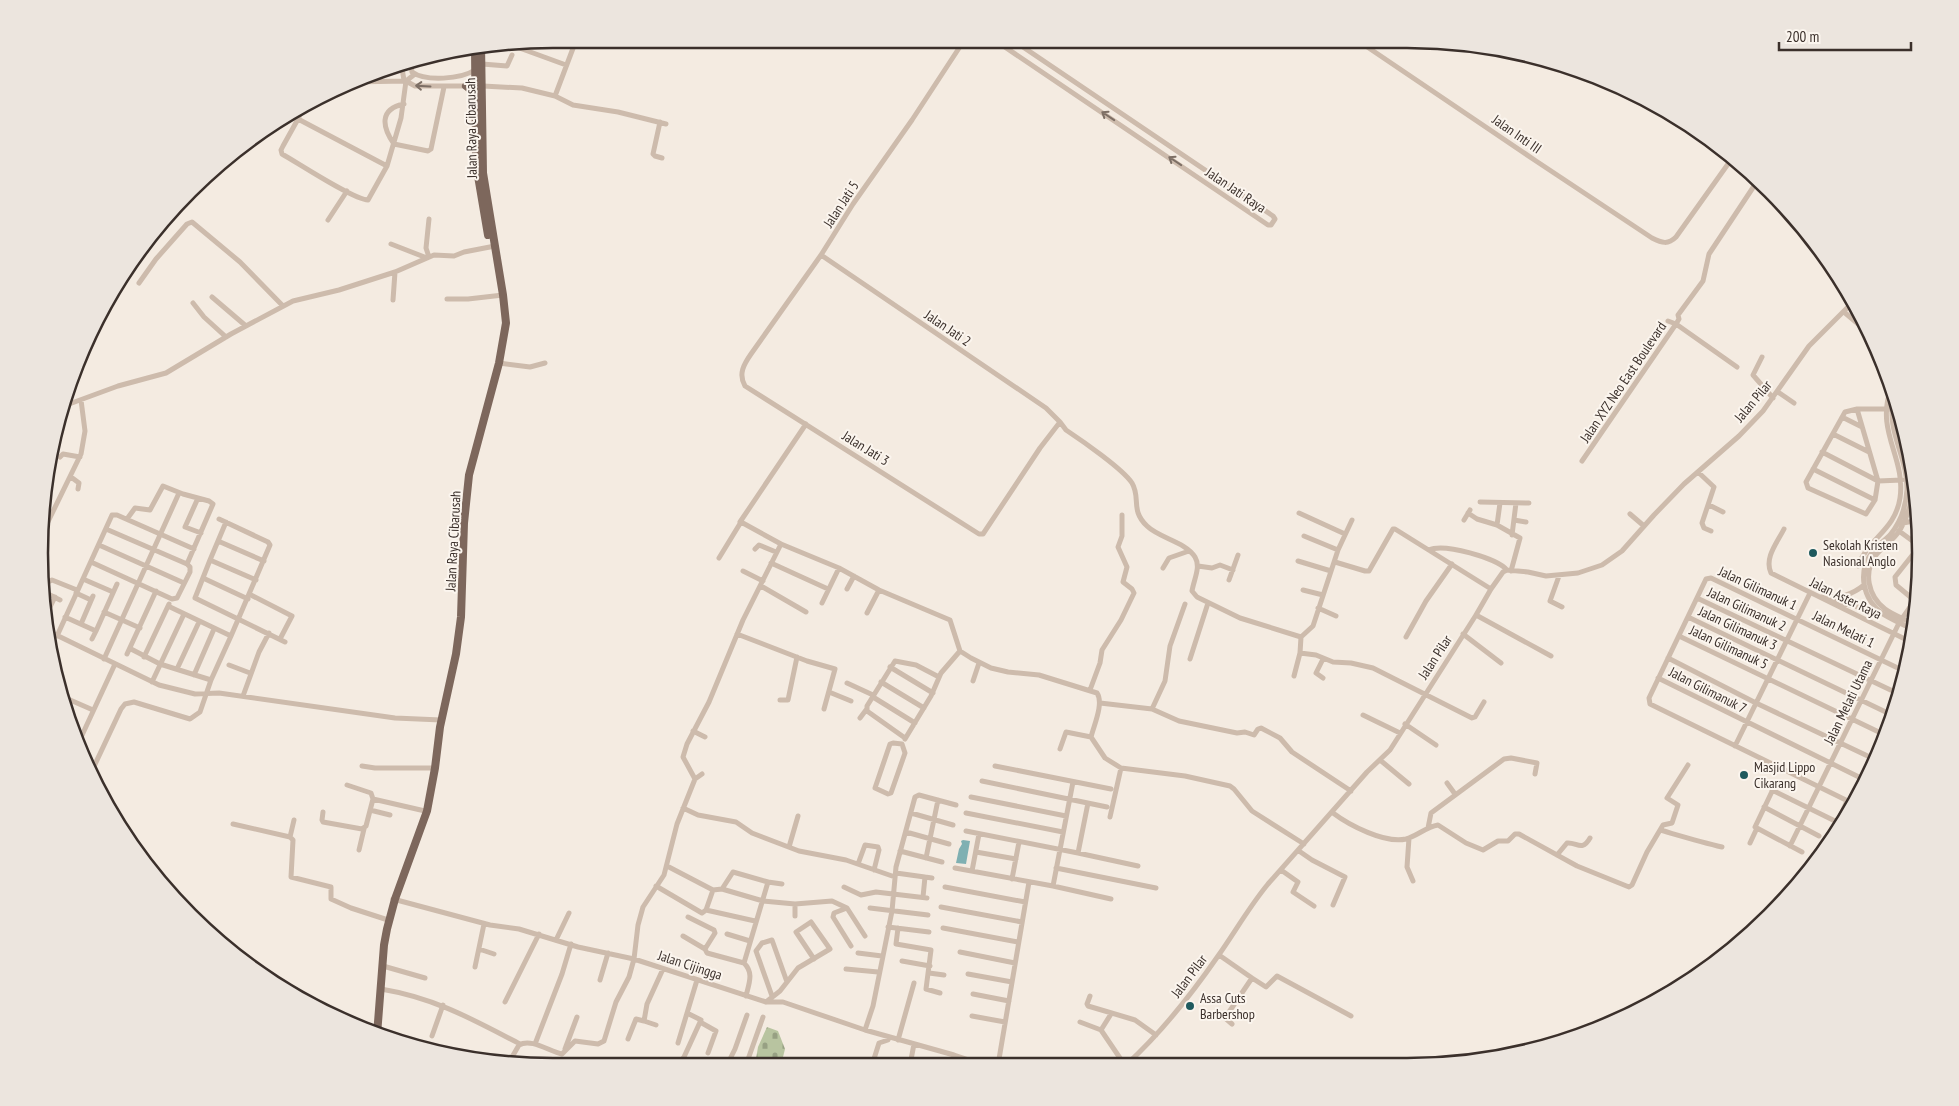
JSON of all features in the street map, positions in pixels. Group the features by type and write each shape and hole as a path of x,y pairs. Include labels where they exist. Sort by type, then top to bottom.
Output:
{"main road":[{"name":"Jalan Raya Cibarusah","path":"440,723 460,628 464,570 464,524 469,475 499,363 506,323 478,180 475,131 481,53"},
{"name":"Jalan Raya Cibarusah","path":"475,54 478,88"},
{"path":"465,86 478,88"},
{"name":"Jalan Raya Cibarusah","path":"378,1027 383,945 388,920 425,811 458,628 462,579 463,523 468,475 487,406 502,338 504,320 502,295"},
{"name":"Jalan Raya Cibarusah","path":"378,1027 386,937 394,899 426,812 436,768 438,737"}],"street":[{"path":"556,96 573,48"},
{"name":"Jalan Jati 5","path":"742,380 742,372 751,354 821,255 853,204 912,120 959,48"},
{"name":"Jalan Jati Raya","path":"1006,48 1268,225 1272,225 1275,219 1273,216 1025,48"},
{"name":"Jalan Inti III","path":"1369,48 1536,162 1652,238 1666,243 1676,237 1728,163"},
{"path":"522,49 566,65"},
{"path":"482,64 507,66 512,55"},
{"path":"411,68 414,74 430,77 462,77 476,70"},
{"path":"300,115 282,146 281,152 347,191 368,200 387,166 394,144 404,104 406,81 402,71"},
{"path":"406,81 414,74"},
{"path":"1059,84 1064,74"},
{"path":"371,82 406,81 415,86 465,86 462,77"},
{"path":"404,104 392,108 386,121 385,130 394,144 425,151 431,149 444,87"},
{"path":"478,88 522,88 556,96 573,106 618,112 666,124"},
{"path":"298,119 387,166"},
{"path":"660,122 653,154 662,158"},
{"name":"Jalan XYZ Neo East Boulevard","path":"1582,461 1676,324 1679,319 1678,315 1703,281 1709,254 1753,187"},
{"path":"328,220 347,191"},
{"path":"428,257 426,248 430,219"},
{"path":"139,282 156,259 187,224 192,222 240,262 283,306"},
{"path":"391,244 428,257 454,256 464,252 492,247"},
{"name":"Jalan Jati 2","path":"821,255 1046,408 1066,430 1121,472 1131,482 1135,490 1137,513 1148,527 1190,551"},
{"path":"70,404 118,386 166,373 226,337 296,300 339,290 395,272 428,257"},
{"path":"393,300 395,272"},
{"path":"447,299 468,299 502,295"},
{"path":"212,297 246,326"},
{"path":"193,302 204,317 226,337"},
{"name":"Jalan Pilar","path":"1131,1058 1169,1022 1219,955 1255,900 1351,791 1390,750 1503,572 1509,570 1546,576 1578,573 1602,565 1622,551 1698,472 1764,411 1809,346 1848,308"},
{"path":"1844,312 1855,321"},
{"path":"1668,321 1676,324 1738,367"},
{"path":"1762,357 1753,374 1773,398"},
{"path":"499,363 530,367 545,363"},
{"name":"Jalan Jati 3","path":"742,380 745,386 980,534 983,534 1025,469 1060,422"},
{"path":"1778,392 1794,403"},
{"path":"49,522 80,458 85,435 81,400"},
{"path":"1857,409 1878,481 1875,500 1868,512 1864,514 1806,487 1806,482 1845,412 1857,409 1890,408"},
{"path":"1891,411 1886,424 1904,480 1895,528 1871,563 1868,579 1871,593 1876,601 1901,620"},
{"path":"1842,418 1862,427"},
{"path":"719,558 740,522 806,424"},
{"path":"1833,434 1869,452"},
{"path":"1822,452 1878,481 1904,480"},
{"path":"60,457 63,454 80,458"},
{"path":"1813,469 1875,500"},
{"path":"1698,472 1714,487 1702,523 1704,528 1712,531"},
{"path":"71,477 79,483 78,489"},
{"path":"126,519 135,508 150,510 162,486 209,501 213,504 187,564"},
{"path":"104,659 179,493"},
{"path":"198,498 185,526 201,533"},
{"path":"1480,502 1529,503"},
{"path":"1497,522 1500,502"},
{"path":"1512,535 1516,503"},
{"path":"1709,505 1723,512"},
{"path":"1903,523 1909,508"},
{"path":"1429,550 1440,547 1473,554 1503,565 1509,570 1520,538 1512,535 1497,522 1477,519 1469,512 1464,520"},
{"path":"1299,513 1345,534"},
{"path":"1630,514 1644,526"},
{"path":"194,549 117,515 112,515 55,635 152,682 204,699 219,693 440,723"},
{"path":"1090,690 1100,664 1102,650 1121,620 1134,593 1123,582 1127,567 1118,547 1122,536 1122,515"},
{"path":"95,765 121,708 125,704 134,702 190,719 200,712 211,680 240,619 248,596 270,548 268,542 219,519"},
{"path":"1294,676 1300,652 1301,637 1313,626 1338,550 1352,520"},
{"path":"1514,520 1526,522"},
{"path":"203,578 292,616 283,640 194,598 226,522"},
{"path":"740,522 782,544 839,568 879,590 950,620 960,651 979,662 1008,672 1039,675 1090,690 1099,695 1100,703 1091,737"},
{"path":"1883,614 1870,602 1864,586 1861,564 1895,528 1903,523 1910,522"},
{"path":"1335,562 1369,571 1394,528 1491,589"},
{"path":"1895,528 1911,541"},
{"path":"106,529 187,564 191,569 177,598 172,599 168,606 144,657"},
{"name":"Jalan Aster Raya","path":"1784,529 1768,560 1768,568 1771,573 1904,639"},
{"path":"1304,536 1338,550"},
{"path":"218,541 264,561"},
{"path":"755,549 759,544 776,552"},
{"path":"695,779 683,755 709,702 737,634 776,552 782,544"},
{"path":"98,545 184,583"},
{"path":"1163,568 1169,558 1184,551 1190,551 1196,558 1198,566 1192,590 1197,597 1240,618 1301,637"},
{"path":"1909,595 1896,585 1895,577 1912,554"},
{"path":"1230,580 1238,555"},
{"path":"210,560 256,580"},
{"path":"91,562 172,599"},
{"path":"1298,562 1331,571"},
{"path":"771,563 828,589"},
{"path":"1406,637 1426,601 1452,564"},
{"path":"1198,566 1212,568 1220,565 1233,570"},
{"path":"822,603 839,568"},
{"path":"743,571 806,612"},
{"path":"847,590 854,576"},
{"path":"1559,576 1550,601 1562,607"},
{"name":"Jalan Gilimanuk 1","path":"1697,598 1708,578 1711,578 1798,619"},
{"path":"83,579 113,592"},
{"path":"49,582 52,580 92,598 81,624"},
{"path":"92,639 117,584"},
{"path":"1819,597 1844,596 1854,593 1864,586"},
{"path":"867,613 879,590"},
{"path":"1303,590 1323,595"},
{"path":"127,654 131,649 156,591"},
{"path":"1736,746 1810,593"},
{"path":"50,596 57,599 51,609"},
{"path":"1819,597 1907,622"},
{"path":"1697,598 1649,698 1650,704 1847,801"},
{"name":"Jalan Gilimanuk 2","path":"1697,598 1892,691"},
{"path":"1190,659 1208,603"},
{"path":"1152,709 1165,682 1170,646 1185,604"},
{"path":"168,606 231,636"},
{"path":"1318,608 1336,616"},
{"name":"Jalan Melati Utama","path":"1790,846 1871,680 1908,610"},
{"path":"104,612 140,628"},
{"path":"152,682 184,614"},
{"path":"1476,615 1551,656"},
{"name":"Jalan Gilimanuk 3","path":"1688,616 1886,712"},
{"path":"65,617 96,631"},
{"name":"Jalan Melati 1","path":"1798,619 1898,668"},
{"name":"Jalan Aster Raya","path":"1901,620 1906,624"},
{"path":"177,669 199,622"},
{"path":"194,675 214,628"},
{"path":"243,696 250,672 269,633"},
{"path":"737,634 835,669 824,709"},
{"path":"1463,634 1501,663"},
{"name":"Jalan Gilimanuk 5","path":"1679,636 1878,732"},
{"path":"131,649 160,664 211,680"},
{"path":"902,744 933,693 939,676 960,651"},
{"path":"1300,652 1316,655 1323,659 1373,668 1472,718 1475,717 1484,702"},
{"path":"780,700 788,700 797,657"},
{"path":"1668,658 1756,703 1868,756"},
{"path":"1323,659 1316,673 1323,678"},
{"path":"860,718 894,662 900,661 916,665 939,676"},
{"path":"972,681 979,662"},
{"path":"82,735 115,664"},
{"path":"229,665 250,672"},
{"path":"890,667 933,693"},
{"name":"Jalan Gilimanuk 7","path":"1658,678 1859,777"},
{"path":"881,682 924,708"},
{"path":"847,684 873,696 915,723"},
{"path":"829,692 851,700"},
{"path":"69,699 93,710"},
{"path":"1100,703 1152,709 1179,721 1254,735 1261,728 1280,738 1296,754 1351,791"},
{"path":"866,710 906,738"},
{"path":"1363,715 1400,733"},
{"path":"1405,724 1436,745"},
{"path":"694,731 705,737"},
{"path":"1060,749 1066,732 1091,737 1105,758 1121,768 1185,776 1230,786 1252,811 1304,844"},
{"path":"890,744 902,744 905,753 891,792 888,794 876,790 875,786 890,744"},
{"path":"1428,828 1431,813 1455,794 1508,758 1537,763 1535,774"},
{"path":"1380,760 1409,784"},
{"path":"362,766 375,768 434,768"},
{"path":"995,766 1111,789"},
{"path":"1333,813 1368,832 1398,840 1409,838 1435,825 1441,825 1466,842 1483,850 1498,841 1508,841 1515,834 1519,834 1578,866 1629,887 1664,824 1672,823 1678,805 1667,798 1688,766"},
{"path":"1110,817 1121,768"},
{"path":"563,1053 576,1040 598,1044 603,1042 616,1002 629,977 634,959 640,916 645,902 664,875 683,808 695,779 702,774"},
{"path":"982,781 1107,807"},
{"path":"1053,886 1073,782"},
{"path":"1447,783 1455,794"},
{"path":"1750,843 1776,783"},
{"path":"347,786 371,793 373,798 359,850"},
{"path":"1772,790 1835,821"},
{"path":"865,1030 871,1012 892,911 895,894 895,875 900,850 917,795 956,805"},
{"path":"971,797 1066,816"},
{"path":"373,798 425,811"},
{"path":"926,858 938,800"},
{"path":"1078,853 1088,803"},
{"path":"1764,807 1819,836"},
{"path":"683,808 698,815 736,822 752,833 789,848 858,864 895,875 932,878"},
{"path":"370,810 390,815"},
{"path":"323,812 323,822 364,829"},
{"path":"966,813 1063,832"},
{"path":"911,814 953,825"},
{"path":"789,848 798,816"},
{"path":"294,820 290,837 292,840 291,877 331,887 331,900 388,920"},
{"path":"233,824 290,837"},
{"path":"1756,827 1802,852"},
{"path":"1660,830 1685,836 1705,844 1722,847"},
{"path":"966,831 1138,866"},
{"path":"906,832 949,844"},
{"path":"972,871 979,834"},
{"path":"1409,838 1407,867 1413,881"},
{"path":"1557,855 1567,842 1578,846 1585,844 1590,838"},
{"path":"1012,879 1019,842"},
{"path":"858,864 865,845 878,847 874,870"},
{"path":"900,850 942,862"},
{"path":"1299,851 1345,877 1333,905"},
{"path":"976,852 1016,860"},
{"path":"667,866 713,890 722,889 764,901 795,904 830,900 847,908 865,936"},
{"path":"955,868 1111,899"},
{"path":"1056,868 1156,888"},
{"path":"1281,870 1298,882 1293,892 1314,906"},
{"path":"722,889 733,872 782,884"},
{"path":"844,887 861,895 876,892 925,898 925,877"},
{"path":"744,963 755,921 764,901 768,882"},
{"path":"999,1058 1029,882"},
{"path":"656,886 702,912 706,910 755,921"},
{"path":"945,887 1025,902"},
{"path":"706,910 713,890"},
{"name":"Jalan Cijingga","path":"394,899 484,924 539,934 570,944 634,959 746,996 766,1002 783,1002 865,1030 963,1058"},
{"path":"795,904 795,916"},
{"path":"941,907 1022,922"},
{"path":"847,908 834,913 833,917 851,946"},
{"path":"870,908 928,915"},
{"path":"556,940 570,913"},
{"path":"688,917 715,931 705,949"},
{"path":"766,1002 780,991 798,968 814,959 830,949 811,922 796,932 814,959"},
{"path":"475,968 484,924"},
{"path":"888,928 929,932"},
{"path":"898,928 896,944 931,950 926,989 940,993"},
{"path":"943,928 1018,942"},
{"path":"505,1002 539,934"},
{"path":"727,934 750,941"},
{"path":"683,936 705,949 709,954 744,963 750,970 746,996"},
{"path":"772,996 756,951 762,943 772,940 787,982"},
{"path":"535,1044 562,974 570,944"},
{"path":"479,949 494,954"},
{"path":"960,952 1015,963"},
{"path":"600,980 608,953"},
{"path":"858,953 882,956"},
{"path":"1219,955 1266,987 1277,976 1351,1016"},
{"path":"902,961 930,966"},
{"path":"383,966 425,978"},
{"path":"644,1020 647,1004 663,969"},
{"path":"846,969 878,972"},
{"path":"929,973 944,975"},
{"path":"968,974 1012,982"},
{"path":"1232,1024 1225,1019 1252,978"},
{"path":"678,1043 697,980"},
{"path":"898,1040 914,983"},
{"path":"381,989 443,1005 520,1044 535,1044 563,1053"},
{"path":"973,994 1008,1001"},
{"path":"1090,996 1087,1006 1135,1020 1156,1035"},
{"path":"432,1036 443,1005"},
{"path":"687,1013 700,1018 700,1022 716,1030 708,1053"},
{"path":"1101,1030 1111,1014"},
{"path":"732,1058 747,1015"},
{"path":"972,1016 1005,1022"},
{"path":"561,1058 577,1017"},
{"path":"749,1058 764,1017"},
{"path":"628,1039 636,1019 656,1025"},
{"path":"683,1058 700,1022"},
{"path":"1080,1022 1101,1030 1121,1058"},
{"path":"874,1058 879,1043 888,1040 889,1037"},
{"path":"513,1056 520,1044"},
{"path":"911,1058 914,1044"}],"green space":[{"path":"767,1027 778,1031 785,1049 783,1058 756,1058 758,1047"}],"water":[{"path":"961,841 970,841 966,864 956,863 962,844"}],"place":[{"name":"Sekolah Kristen Nasional Anglo","path":"1813,553"},
{"name":"Masjid Lippo Cikarang","path":"1744,775"},
{"name":"Assa Cuts Barbershop","path":"1190,1006"}]}
